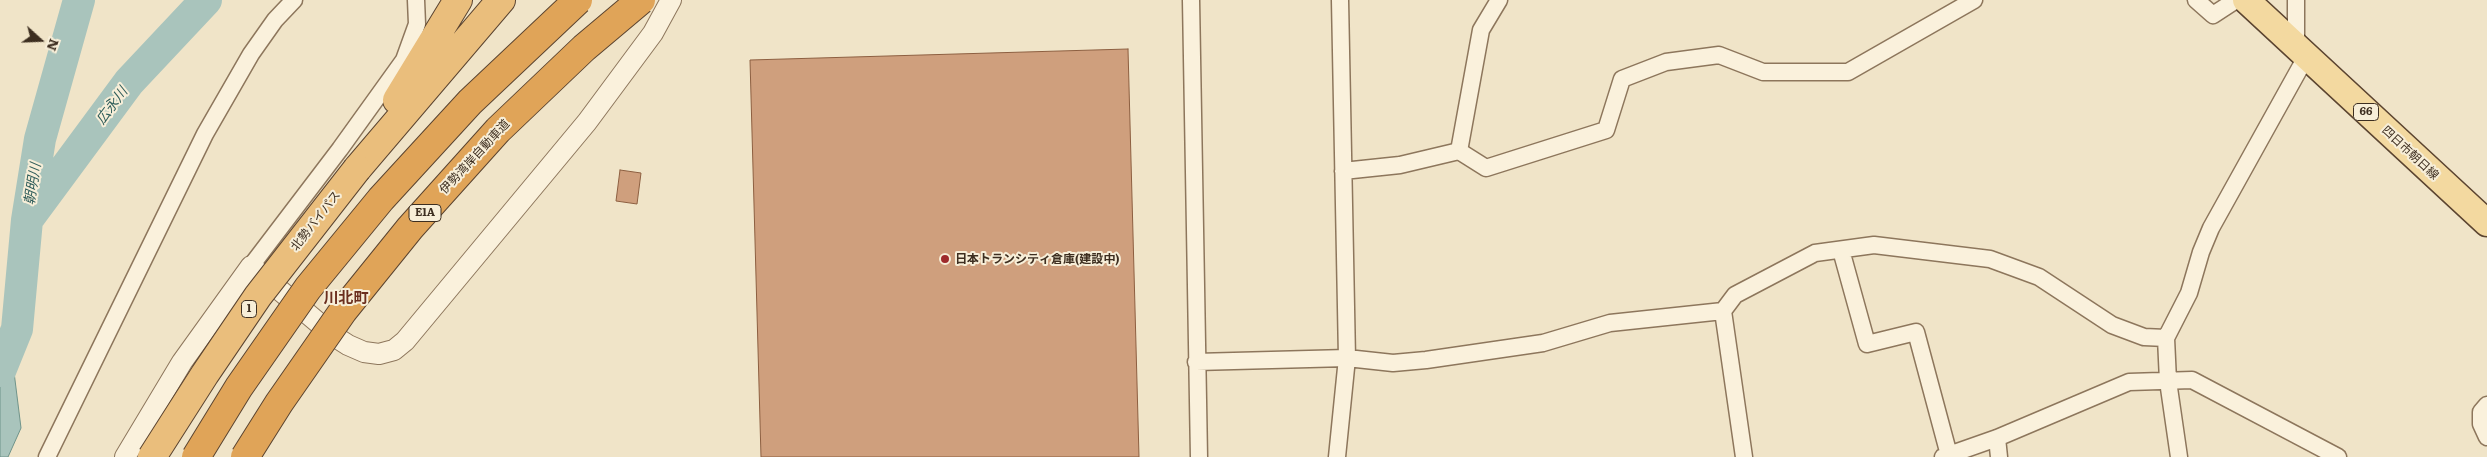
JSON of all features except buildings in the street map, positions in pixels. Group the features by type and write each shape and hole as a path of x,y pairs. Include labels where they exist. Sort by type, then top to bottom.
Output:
{"highway":[{"name":"1","path":"357,169 458,0"},
{"name":"北勢バイパス","path":"152,457 258,296 357,169 501,0"},
{"path":"398,121 454,73 520,0"},
{"path":"196,457 239,387 308,288 381,199 470,102 578,0"},
{"name":"伊勢湾岸自動車道","path":"245,457 279,403 343,311 410,228 498,130 584,48 641,0"}],"main road":[{"name":"四日市朝日線","path":"2246,0 2487,224"}],"street":[{"path":"47,457 205,134 251,54 275,20 294,0"},
{"path":"125,457 182,362 404,60 417,24 416,0"},
{"path":"251,266 334,336 348,345 372,353 394,350 405,341 587,122 653,32 671,0"},
{"path":"1191,0 1199,457"},
{"path":"1337,457 1347,358 1340,0"},
{"path":"1459,151 1481,30 1498,0"},
{"path":"1343,171 1400,165 1459,151 1486,168 1606,130 1622,79 1666,62 1719,55 1763,72 1848,72 1974,0"},
{"path":"2196,0 2213,15 2236,0"},
{"path":"2179,457 2168,381 2166,338 2189,293 2201,252 2211,228 2301,52 2296,0"},
{"path":"1744,457 1723,311 1735,295 1815,253 1874,245 1990,259 2039,277 2112,325 2144,337 2166,338"},
{"path":"1841,250 1867,344 1916,332 1946,456 1997,438 2129,382 2192,380 2338,457"},
{"path":"1196,362 1347,358 1393,363 1426,360 1543,344 1610,323 1723,311"},
{"path":"2487,404 2481,412 2481,418 2487,437"},
{"path":"1997,438 1999,457"}],"water":[{"path":"19,330 14,372 21,428 8,457 0,457 0,367"}],"waterway":[{"name":"朝明川","path":"0,371 17,329 27,220 40,139 79,0"},
{"name":"広永川","path":"30,216 129,82 206,0"}],"place":[{"name":"日本トランシティ倉庫(建設中)","path":"945,259"}],"district":[{"name":"川北町","path":"346,299"}]}
